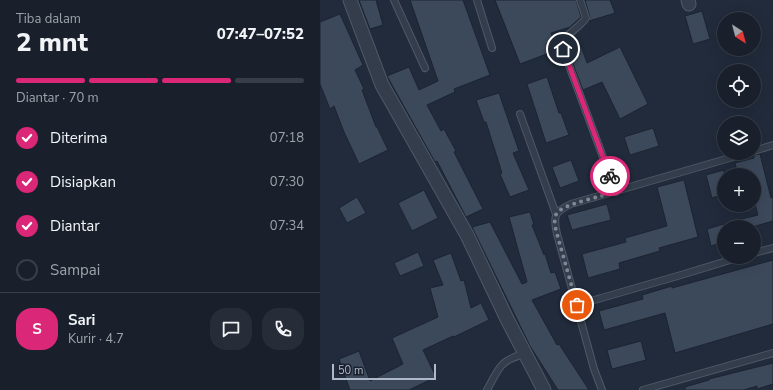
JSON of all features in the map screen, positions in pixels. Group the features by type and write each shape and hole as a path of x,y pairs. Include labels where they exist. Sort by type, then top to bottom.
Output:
{"street":[{"path":"350,0 382,85 467,235 506,319 544,390"}],"lane":[{"path":"394,0 425,68"},
{"path":"477,0 492,48"},
{"path":"580,0 586,18 583,23 564,38 562,44 616,192"},
{"path":"520,114 556,214 555,222 557,234 594,369 602,390"},
{"path":"761,149 773,145"},
{"path":"556,214 560,209 571,204 723,160"},
{"path":"761,251 773,248"},
{"path":"577,305 718,264"},
{"path":"643,390 773,353"},
{"path":"486,390 502,365 512,357 525,354"}],"building":[{"path":"359,0 376,0 383,25 370,29"},
{"path":"410,0 463,0 490,75 454,89 455,92 427,105 441,131 444,129 456,151 454,152 483,209 466,217 437,161 435,162 387,76 409,67 419,90 438,81"},
{"path":"495,0 576,0 581,17 570,27 551,33 557,50 520,64"},
{"path":"585,0 610,0 615,13 589,21 590,17"},
{"path":"702,11 710,39 693,44 685,16"},
{"path":"340,14 363,65 355,70 364,89 362,90 376,127 388,150 359,164 334,106 330,109 320,84 320,22"},
{"path":"581,46 587,63 620,47 648,104 620,119 602,82 583,90 568,51"},
{"path":"547,77 559,113 561,113 569,135 546,143 527,84"},
{"path":"499,93 519,151 513,153 529,190 510,197 500,174 502,173 486,122 484,122 476,100"},
{"path":"653,128 659,146 630,155 624,137"},
{"path":"761,158 771,198 773,197 773,221 761,224 761,220 738,220 758,215 757,212 761,212 761,168 736,168 735,163 746,160 761,160"},
{"path":"571,160 579,181 560,188 552,167"},
{"path":"717,172 717,196 712,198 706,175"},
{"path":"684,180 698,237 659,248 660,251 619,263 620,269 588,278 582,254 626,242 625,238 667,226 657,187"},
{"path":"424,190 438,218 412,231 398,203"},
{"path":"357,197 366,213 347,223 339,208"},
{"path":"607,204 611,220 572,230 567,215"},
{"path":"530,212 534,225 532,225 544,255 545,254 551,273 555,272 561,289 532,300 557,345 559,344 589,390 558,390 530,346 472,227 490,222 522,284 527,282 509,217"},
{"path":"717,226 717,244 711,246 707,229"},
{"path":"418,252 424,266 400,276 394,263"},
{"path":"451,253 461,281 464,280 471,308 481,303 489,320 423,350 436,377 409,390 350,390 339,359 359,351 370,381 403,364 392,338 438,317 430,288 443,285 433,260"},
{"path":"773,260 773,324 675,353 665,313 604,330 599,311 643,299 642,295 672,286 672,288"},
{"path":"641,341 646,360 612,369 607,350"},
{"path":"773,363 773,384 757,389 757,386 744,390 685,390 685,387 709,379"}],"way so far":[{"path":"577,305 568,279 557,234 555,222 556,214 560,209 571,204 591,200 616,192 610,176"}],"route":[{"path":"563,49 610,176"}]}
